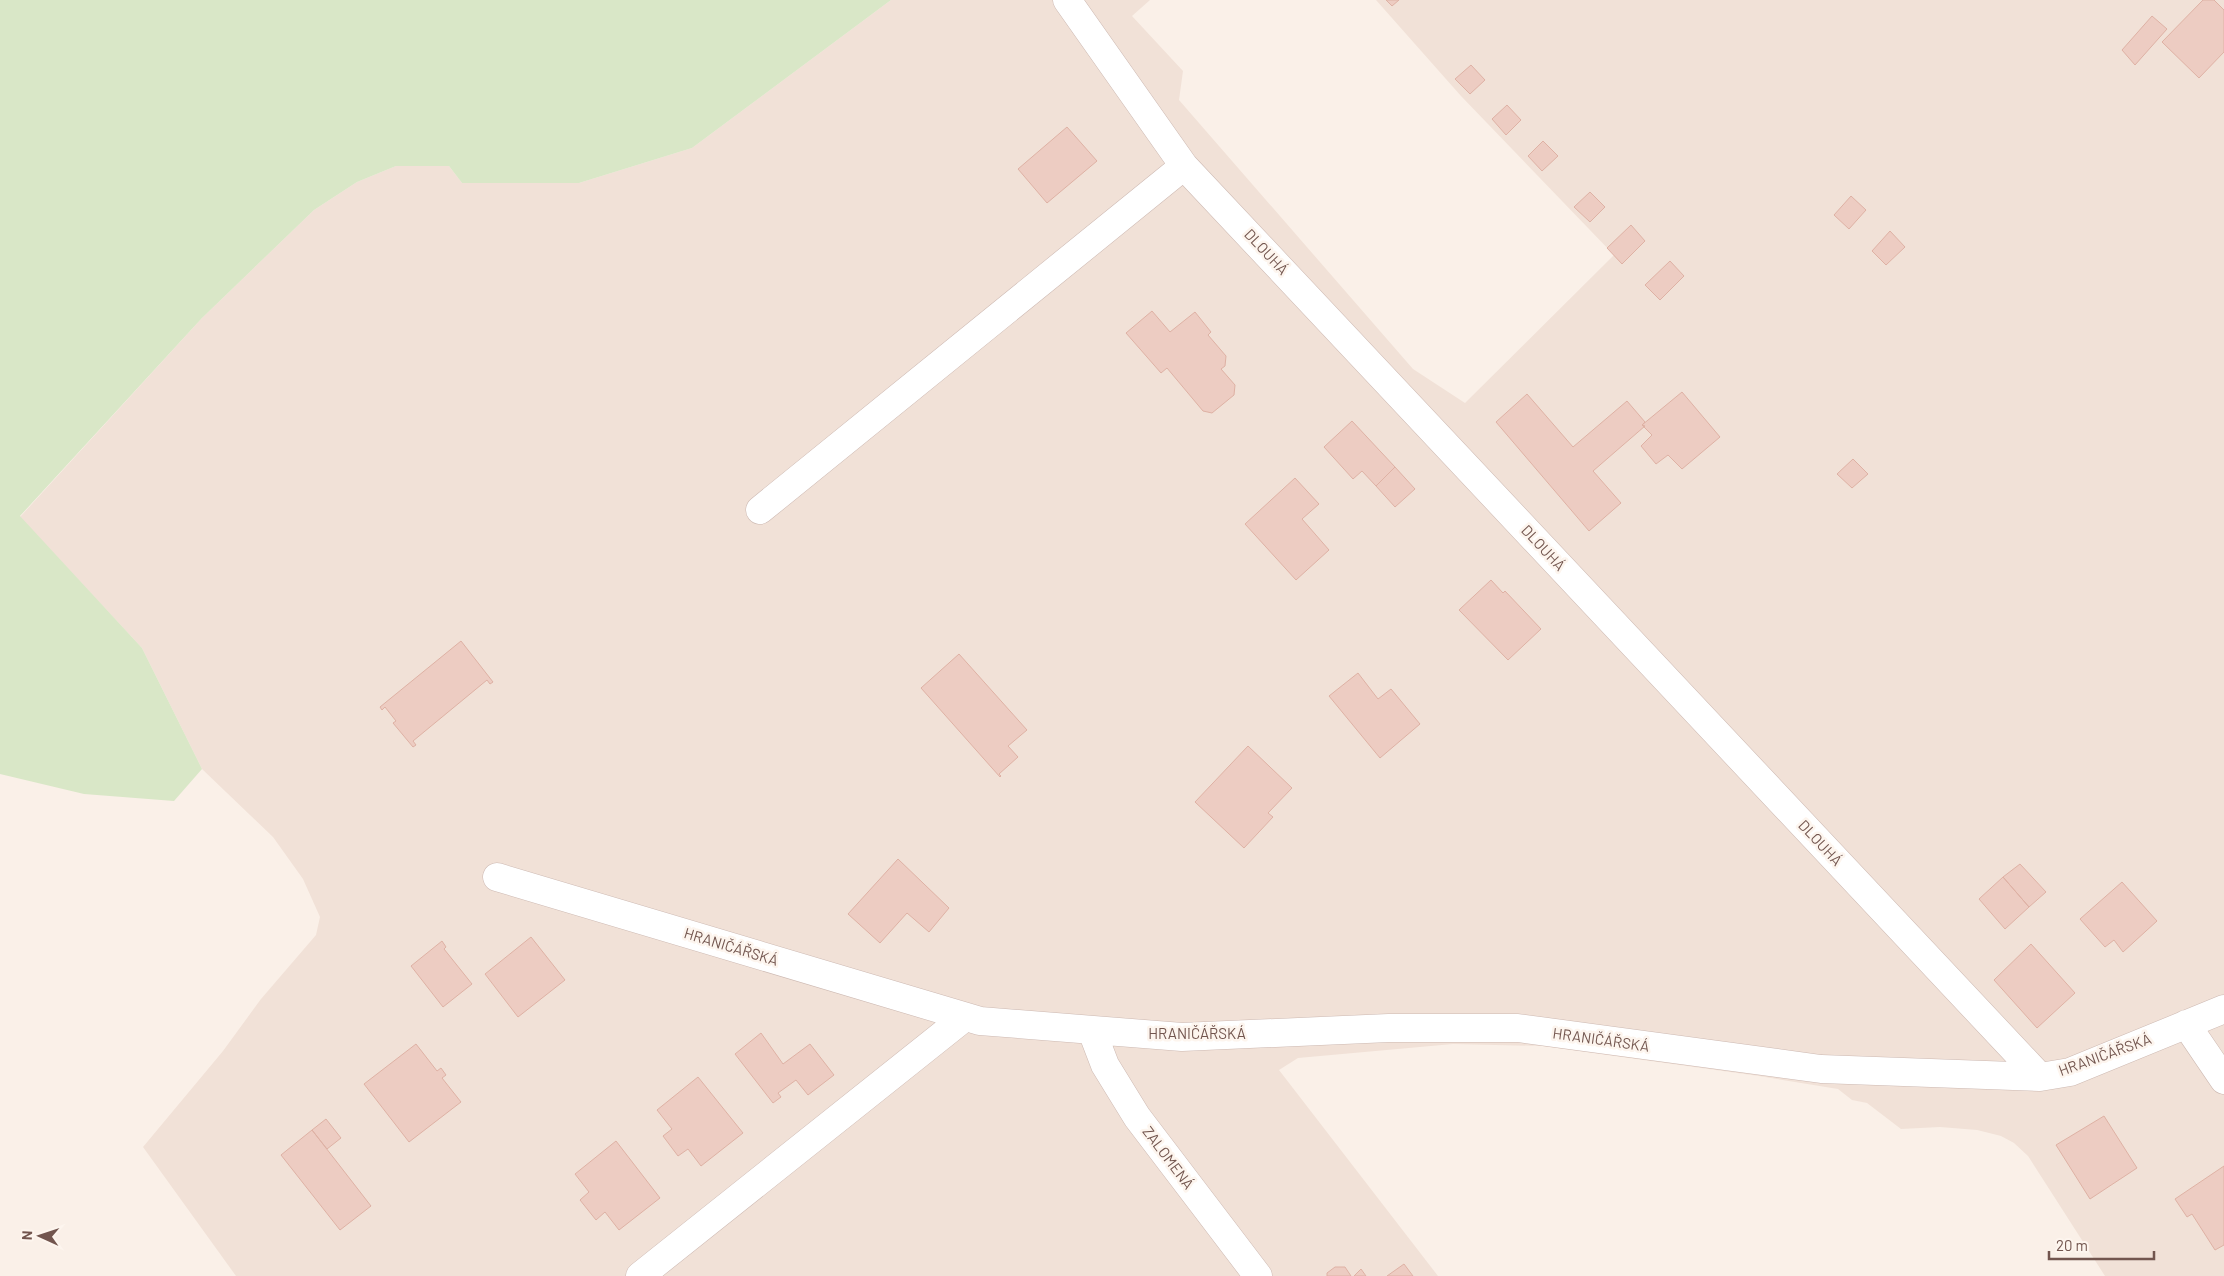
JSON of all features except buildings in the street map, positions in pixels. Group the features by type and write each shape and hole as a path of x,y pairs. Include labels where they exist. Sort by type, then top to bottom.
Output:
{"street":[{"name":"DLOUHÁ","path":"1067,0 1184,166 2040,1078"},
{"path":"760,510 1184,166"},
{"name":"HRANIČÁŘSKÁ","path":"497,877 980,1021 1092,1031 1182,1037 1389,1028 1518,1028 1821,1069 2040,1078 2070,1072 2224,1009"},
{"path":"640,1276 966,1017"},
{"path":"2186,1024 2224,1080"},
{"name":"ZALOMENÁ","path":"1092,1031 1105,1065 1137,1117 1258,1276"}],"shaded area":[{"path":"891,0 1150,0 1132,16 1183,71 1179,100 1413,369 1465,403 1614,255 1461,96 1376,0 2224,0 2224,1276 2105,1276 2028,1156 2014,1143 2001,1136 1977,1130 1940,1127 1901,1129 1867,1103 1852,1100 1838,1089 1759,1076 1542,1046 1453,1044 1298,1058 1279,1070 1438,1276 236,1276 143,1147 223,1051 261,999 316,935 320,917 303,879 273,837 202,769 142,648 20,517 202,318 314,210 357,182 396,166 449,166 462,183 579,183 692,148"}],"green space":[{"path":"0,0 891,0 692,148 579,183 462,183 449,166 396,166 357,182 314,210 202,318 20,516 142,648 202,769 174,801 84,794 0,774"}]}
